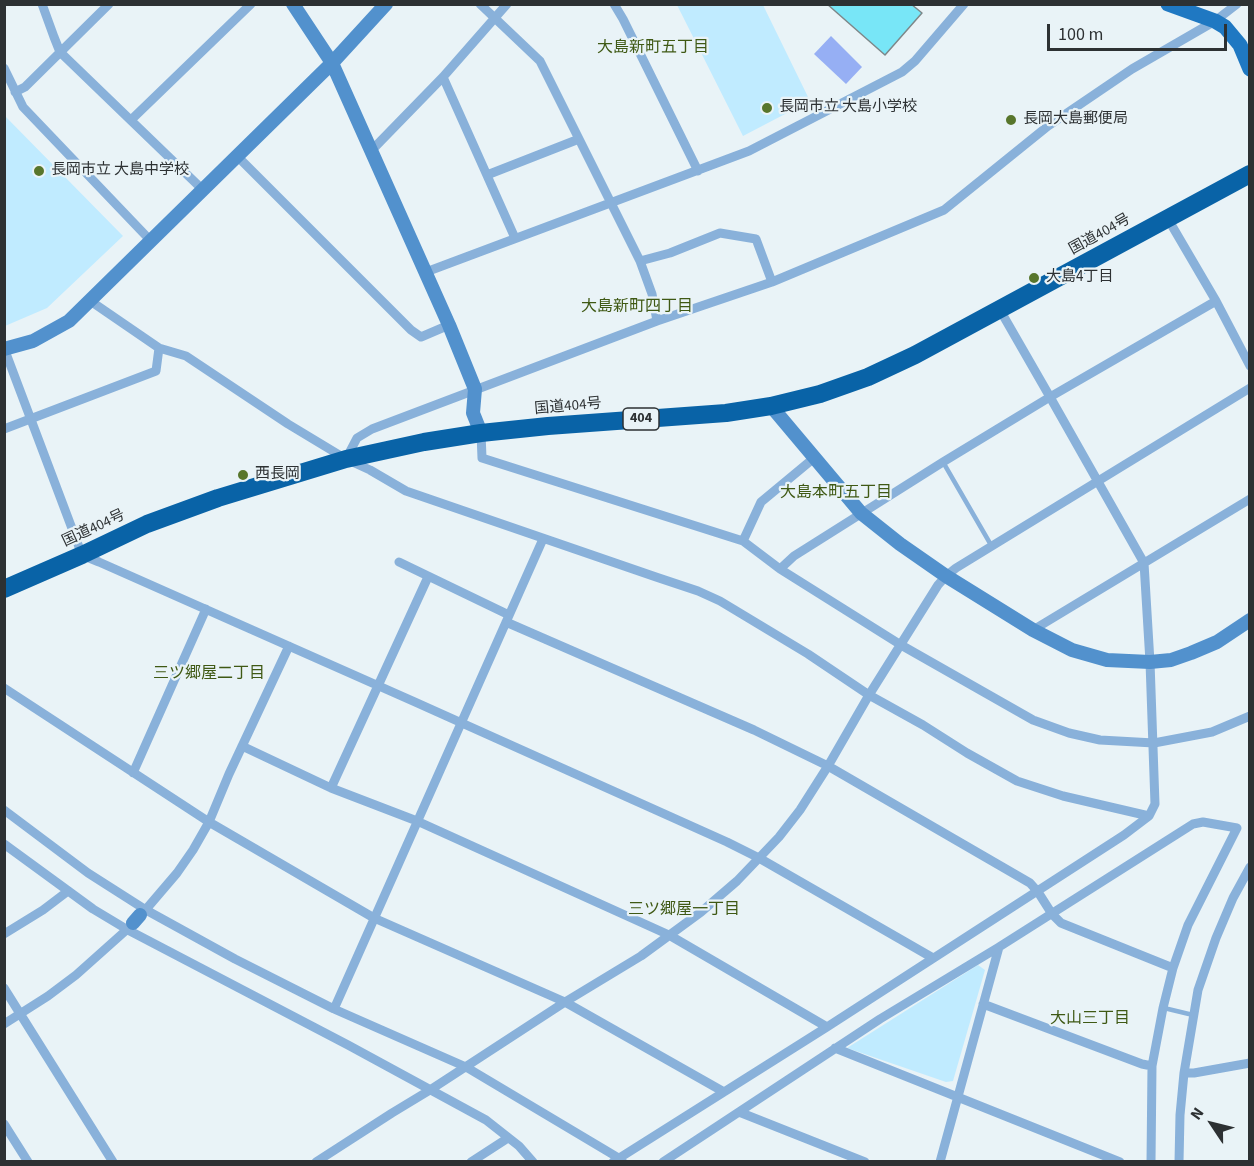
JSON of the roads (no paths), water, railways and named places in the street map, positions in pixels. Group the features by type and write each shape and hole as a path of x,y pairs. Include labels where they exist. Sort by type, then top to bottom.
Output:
{"highway":[{"name":"国道404号","path":"4,588 157,520 218,498 346,459 424,442 481,433 726,413 771,406 820,394 868,377 915,355 1250,174"}],"main road":[{"path":"1168,4 1215,21 1225,27 1245,43 1250,69"}],"street":[{"path":"42,4 60,52 202,189"},
{"path":"15,92 25,87 109,4"},
{"path":"131,120 250,4"},
{"path":"293,4 333,63 449,325 475,389 473,413 481,433 482,458 743,541 780,569 902,645 1034,720 1069,733 1100,740 1154,743 1212,732 1250,716"},
{"path":"386,4 333,63 69,321 33,341 5,349 82,555 462,723 759,858 933,958"},
{"path":"480,4 540,61 640,261 652,294 657,321"},
{"path":"371,151 443,77 507,4"},
{"path":"614,4 698,171"},
{"path":"426,272 749,151 902,72 915,61 964,4"},
{"path":"346,459 357,438 372,429 657,321 772,282 944,210 1048,126 1132,69 1215,21 1237,4"},
{"path":"4,68 23,107 150,240"},
{"path":"443,77 515,238"},
{"path":"487,175 579,139"},
{"path":"237,156 411,330 421,337 449,325"},
{"path":"1168,219 1216,301 1250,366"},
{"path":"640,261 670,253 720,233 756,240 772,282"},
{"path":"89,300 159,348 186,356 288,424 406,491 720,601 869,694 1017,781 1063,796 1149,816"},
{"path":"780,569 794,556 943,462 1216,301"},
{"path":"4,844 93,909 137,920 234,959 334,1009 466,1067 618,1160 1124,835 1149,816 1155,804 1144,563 1000,310"},
{"path":"4,429 156,371 159,348"},
{"path":"316,1161 640,956 701,912 759,858 800,810 869,694 946,576 1250,388"},
{"path":"771,406 861,513 946,576 1033,630 1072,650 1107,660 1150,662 1171,660 1217,642 1250,620"},
{"path":"743,541 761,502 814,458"},
{"path":"1033,630 1250,499"},
{"path":"334,1009 543,538"},
{"path":"399,562 508,618 828,766 1030,883 1061,923 1173,968"},
{"path":"331,788 428,577"},
{"path":"133,773 206,609"},
{"path":"4,1024 76,975 137,920 177,873 209,822 289,646"},
{"path":"4,688 209,822 374,918 565,1002 724,1092"},
{"path":"242,747 331,788 417,821 669,936 827,1027"},
{"path":"4,810 88,873 137,920 348,1045 472,1112 519,1146 533,1161"},
{"path":"663,1161 923,992 999,947 1193,824 1203,822 1237,828 1188,925 1173,968 1152,1066 1150,1161"},
{"path":"1179,1161 1184,1073 1198,990 1216,938 1233,898 1250,867"},
{"path":"4,934 43,910 68,891"},
{"path":"940,1161 999,947"},
{"path":"4,988 113,1161"},
{"path":"983,1004 1152,1066"},
{"path":"836,1048 1120,1161"},
{"path":"1184,1073 1250,1064"},
{"path":"739,1112 865,1161"},
{"path":"4,1124 28,1161"},
{"path":"471,1161 508,1138"}],"lane":[{"path":"943,462 992,546"},
{"path":"1163,1008 1193,1015"}],"water":[{"path":"831,36 862,67 846,84 814,54"}],"place":[{"name":"長岡市立 大島小学校","path":"767,108"},
{"name":"長岡大島郵便局","path":"1011,120"},
{"name":"長岡市立 大島中学校","path":"39,171"},
{"name":"大島4丁目","path":"1034,278"},
{"name":"西長岡","path":"243,475"}],"district":[{"name":"大島新町五丁目","path":"653,48"},
{"name":"大島新町四丁目","path":"637,307"},
{"name":"大島本町五丁目","path":"836,493"},
{"name":"三ツ郷屋二丁目","path":"209,674"},
{"name":"三ツ郷屋一丁目","path":"684,910"},
{"name":"大山三丁目","path":"1090,1019"}]}
